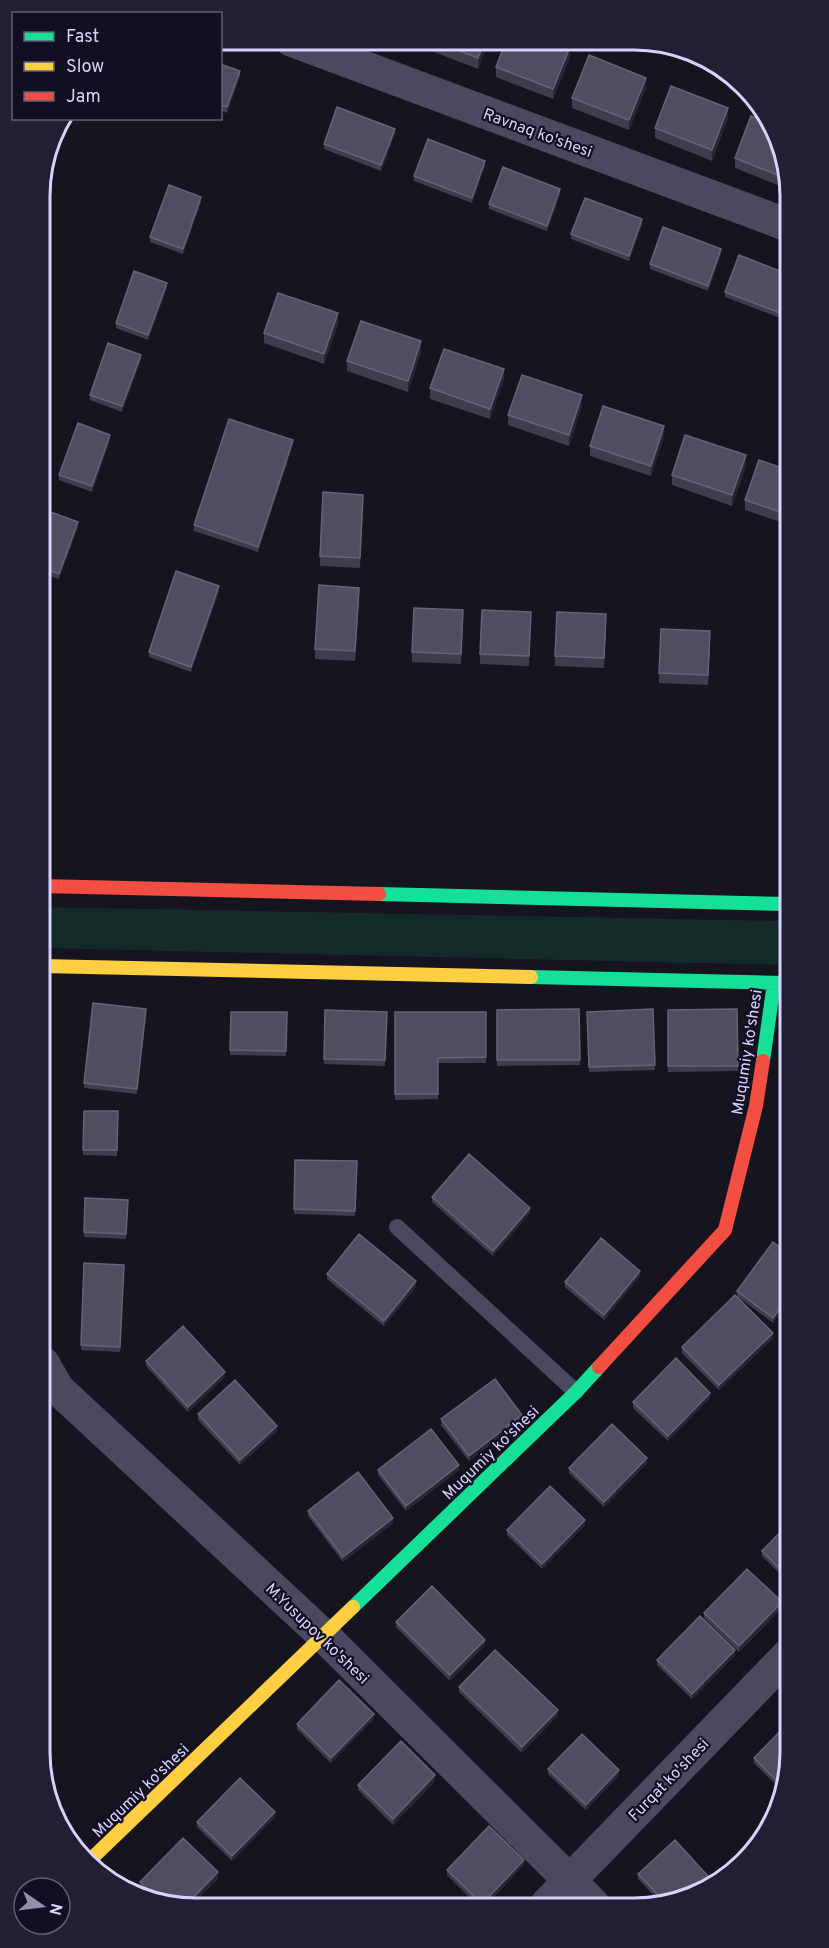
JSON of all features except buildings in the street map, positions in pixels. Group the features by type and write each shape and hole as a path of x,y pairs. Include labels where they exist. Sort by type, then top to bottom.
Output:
{"street":[{"name":"Ravnaq ko'shesi","path":"315,49 780,222"},
{"path":"50,886 780,904"},
{"path":"50,966 779,983"},
{"name":"Muqumiy ko'shesi","path":"93,1857 576,1392 725,1230 756,1106 779,986"},
{"name":"M.Yusupov ko'shesi","path":"49,1374 58,1389 323,1635 587,1898"},
{"name":"Furqat ko'shesi","path":"552,1898 779,1664"}],"lane":[{"path":"397,1227 576,1392"}],"green space":[{"path":"50,907 780,921 780,965 50,948"}],"traffic: fast":[{"path":"379,894 780,904"},
{"path":"531,977 779,983"},
{"path":"763,1061 774,983"},
{"path":"353,1607 576,1392 599,1367"}],"traffic: slow":[{"path":"50,966 531,977"},
{"path":"93,1857 353,1607"}],"traffic: jam":[{"path":"50,886 379,894"},
{"path":"599,1367 725,1230 756,1106 763,1061"}]}
